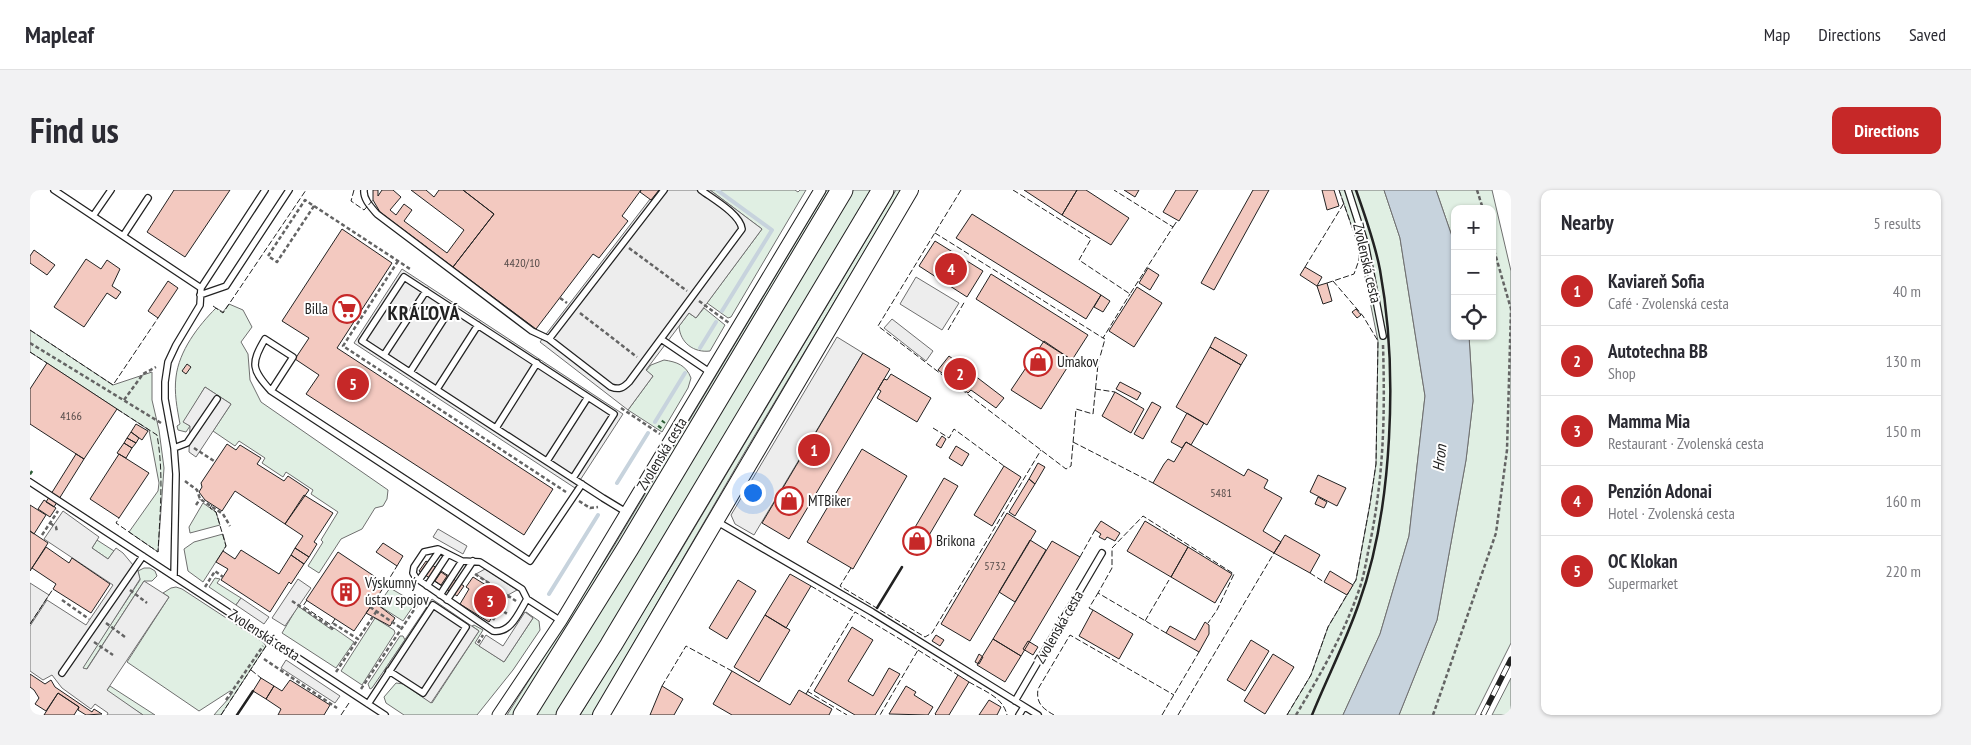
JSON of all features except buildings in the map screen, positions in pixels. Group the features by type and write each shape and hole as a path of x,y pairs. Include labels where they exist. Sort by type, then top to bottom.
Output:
{"highway":[{"path":"524,715 628,548 842,190"},
{"path":"567,715 611,645 883,190"}],"main road":[{"path":"601,715 714,520 910,190"}],"street":[{"name":"Zvolenská cesta","path":"498,715 561,621 820,190"}],"lane":[{"path":"54,190 201,288"},
{"path":"93,216 110,190"},
{"path":"174,576 177,489 174,448 165,382 168,362 200,305 201,288 265,190"},
{"path":"200,296 226,286 290,190"},
{"path":"364,190 368,204 377,214 532,331 548,340 611,387 617,389 624,387 629,382 742,229 737,217 701,190"},
{"path":"548,340 664,190"},
{"name":"Zvolenská cesta","path":"1348,190 1365,244 1382,336"},
{"path":"122,236 148,198"},
{"path":"572,478 614,414 404,277 362,341 572,478 626,512"},
{"path":"384,355 426,291"},
{"path":"410,372 451,308"},
{"path":"437,389 478,325"},
{"path":"271,391 293,357 265,339 255,355 257,375 271,391 530,562 582,484"},
{"path":"662,339 711,373"},
{"path":"496,428 537,363"},
{"path":"547,461 588,397"},
{"path":"174,448 187,443 217,399"},
{"name":"Zvolenská cesta","path":"30,482 385,715"},
{"path":"714,520 872,612 1038,715"},
{"path":"527,599 507,630 493,632 427,586 412,573 424,552 440,550 462,561 480,562 522,589 527,599 561,621"},
{"path":"419,580 440,550"},
{"name":"Zvolenská cesta","path":"1015,701 1102,553"},
{"path":"427,586 448,554"},
{"path":"62,673 143,556"},
{"path":"440,595 462,561"},
{"path":"447,600 473,561"},
{"path":"368,704 433,605 466,627"},
{"path":"389,671 423,693 472,618"},
{"path":"1019,715 1024,707"}],"path":[{"path":"1477,190 1482,205"},
{"path":"314,206 277,262 268,256 304,200 314,206 331,217"},
{"path":"627,246 730,324"},
{"path":"1433,715 1496,533 1506,450 1511,309 1494,250"},
{"path":"560,298 568,304"},
{"path":"576,310 644,362"},
{"path":"1296,715 1327,661 1349,616 1364,573 1374,523 1384,447 1382,336"},
{"path":"30,342 170,427"},
{"path":"124,400 143,374 156,368"},
{"path":"187,443 214,461"},
{"path":"191,485 197,490 200,499 222,514 230,526"},
{"path":"196,505 200,499"},
{"path":"42,535 63,503"},
{"path":"50,523 56,527 57,532"},
{"path":"467,570 517,602"},
{"path":"205,587 215,572 223,577"},
{"path":"132,592 147,603"},
{"path":"361,689 422,598"},
{"path":"62,600 96,624"},
{"path":"292,601 332,628 334,624 358,640"},
{"path":"370,607 413,636"},
{"path":"498,608 514,618"},
{"path":"336,672 376,612"},
{"path":"110,626 126,637"},
{"path":"226,700 268,638"},
{"path":"98,644 113,655"},
{"path":"264,659 337,708"}],"green space":[{"path":"710,190 795,190 798,192 806,190 731,317 728,318 707,303 762,229"},
{"path":"827,190 832,190 515,715 507,715 614,546"},
{"path":"852,190 872,190 556,715 534,715"},
{"path":"896,190 901,190 743,455 592,715 580,715 677,557"},
{"path":"1339,190 1384,190 1400,238 1425,396 1409,536 1380,634 1343,715 1287,715 1311,675 1328,627 1356,580 1376,464 1378,341 1359,247"},
{"path":"1436,190 1492,190 1496,205 1451,205 1451,233"},
{"path":"1496,207 1511,271 1511,643 1475,715 1399,715 1437,620 1466,460 1473,401 1469,340 1496,340"},
{"path":"229,304 243,310 252,327 241,342 248,354 250,380 261,402 388,490 387,499 383,506 375,508 362,529 341,539 319,573 308,566 338,512 311,494 313,490 286,472 283,477 262,463 265,458 239,441 235,446 213,431 231,404 205,387 184,422 190,426 186,432 178,430 177,426 180,424 175,383 178,367 185,348 196,331 216,308 223,312"},
{"path":"704,308 725,325 710,351 699,350 689,346 682,337 679,326 689,313 696,318"},
{"path":"30,330 113,385 152,372 152,400 159,430 164,468 158,552 129,532 158,491 159,483 149,430 30,352"},
{"path":"664,360 680,365 691,378 688,388 662,432 628,410 653,376 646,371 651,365"},
{"path":"203,503 216,512 220,525 190,533 189,527"},
{"path":"223,534 226,546 203,582 188,571 184,549 194,542"},
{"path":"97,540 114,551 108,559 92,548"},
{"path":"150,568 155,571 157,576 152,581 144,581 86,670 82,668 140,580 138,571"},
{"path":"215,578 220,579 217,583 241,598 236,605 209,587"},
{"path":"176,587 182,589 263,642 266,646 221,715 214,715 233,692 230,691 199,711 127,662 169,597 163,593"},
{"path":"390,588 414,602 414,605 403,621 378,605"},
{"path":"298,606 332,630 334,628 354,642 336,668 282,633"},
{"path":"526,612 539,621 540,630 513,670 477,715 404,715 386,703 384,697 396,683 404,684 432,703 479,631 472,626 474,625 483,630 475,643 504,662 533,618"},
{"path":"375,618 394,630 395,633 362,685 341,671"},
{"path":"400,636 403,636 405,640 370,689 368,684"},
{"path":"1511,678 1511,715 1492,715"},
{"path":"110,686 155,715 143,715 106,691"}],"shaded area":[{"path":"657,190 710,190 762,229 696,318 689,313 646,370 653,376 628,410 540,342"},
{"path":"402,269 623,414 575,488 354,343"},
{"path":"916,277 959,303 942,330 900,304"},
{"path":"892,319 933,351 926,361 884,328"},
{"path":"837,337 863,353 754,535 735,524 731,515"},
{"path":"205,387 231,404 196,457 189,452 190,426 183,422"},
{"path":"63,511 99,537 92,548 108,559 116,548 123,553 138,571 140,579 83,668 87,669 144,581 169,597 107,690 143,715 107,715 108,713 95,704 91,709 62,688 52,675 43,680 30,671 30,626 47,600 86,625 113,585 44,539"},
{"path":"438,529 467,546 463,554 433,537"},
{"path":"485,569 517,590 508,595 476,574"},
{"path":"298,579 311,588 285,626 272,618"},
{"path":"30,583 49,595 30,624"},
{"path":"241,598 269,617 264,624 236,605"},
{"path":"432,599 479,631 431,703 384,671"},
{"path":"525,612 533,618 504,662 479,646 486,635 503,646"},
{"path":"286,660 340,696 335,703 281,668"}],"water":[{"name":"Hron","path":"1384,190 1436,190 1451,233 1451,340 1469,340 1473,401 1466,460 1437,620 1399,715 1343,715 1380,634 1409,536 1425,396 1400,238"}],"waterway":[{"path":"717,190 772,230 722,311"},
{"path":"700,348 716,322"},
{"path":"655,422 685,373"},
{"path":"617,483 648,433"},
{"path":"549,594 598,515"}],"railway":[{"path":"1483,715 1511,659"}],"hedge":[{"path":"659,428 664,421"}],"fence":[{"path":"213,306 223,313 306,190"},
{"path":"354,190 351,201 364,210 373,200"},
{"path":"961,190 878,326 1066,469 1071,466 1076,409 1093,414 1098,364 1105,339 1103,338 1130,294"},
{"path":"1013,190 1091,239 1079,260 1130,294 1173,227 1114,190"},
{"path":"1327,283 1354,274 1359,260 1359,247 1339,190"},
{"path":"1305,267 1344,203"},
{"path":"1173,227 1177,221"},
{"path":"935,233 1103,338"},
{"path":"1333,281 1363,316 1378,341 1376,464 1356,580 1352,586"},
{"path":"948,330 965,301"},
{"path":"30,330 113,385 158,318"},
{"path":"30,352 47,363"},
{"path":"1095,389 1115,392"},
{"path":"117,409 157,435 161,479 158,552 116,523 119,518"},
{"path":"933,428 949,438 954,429 1004,466"},
{"path":"1073,442 1153,483"},
{"path":"851,568 840,586 925,637 932,633 1041,450"},
{"path":"212,505 210,508 216,512 226,546 223,551"},
{"path":"1166,633 1098,593 1112,568 1112,548 1143,516 1234,574 1217,610 1208,623"},
{"path":"1080,557 1095,530"},
{"path":"1178,715 1274,553"},
{"path":"386,584 397,566"},
{"path":"1310,573 1324,582"},
{"path":"1145,621 1169,580"},
{"path":"811,586 855,612"},
{"path":"30,624 53,589"},
{"path":"1093,610 1089,608 1098,593"},
{"path":"1287,715 1311,675 1328,627 1348,593"},
{"path":"307,600 303,606 331,625 335,619"},
{"path":"806,694 855,612 918,650 880,715"},
{"path":"1054,715 1039,702 1038,689 1070,635 1174,695"},
{"path":"221,715 266,646"},
{"path":"662,686 686,646 732,671"},
{"path":"918,650 958,675"},
{"path":"1162,715 1199,652"},
{"path":"251,670 261,678"},
{"path":"969,682 997,699 1007,715"},
{"path":"807,691 847,715"},
{"path":"341,715 349,703"}],"wall":[{"path":"1312,715 1359,603 1370,566 1379,525 1389,438 1389,350 1386,309 1380,270 1370,230 1356,190"},
{"path":"877,608 902,567"},
{"path":"237,715 253,691"}],"place":[{"name":"Penzión Adonai","path":"951,269"},
{"name":"Billa","path":"347,309"},
{"name":"Umakov","path":"1038,362"},
{"name":"Autotechna BB","path":"960,374"},
{"name":"OC Klokan","path":"353,384"},
{"name":"Kaviareň Sofia","path":"814,450"},
{"name":"MTBiker","path":"789,501"},
{"name":"Brikona","path":"917,541"},
{"name":"Výskumný ústav spojov","path":"346,592"},
{"name":"Mamma Mia","path":"490,601"}],"district":[{"name":"KRÁĽOVÁ","path":"424,313"}]}
